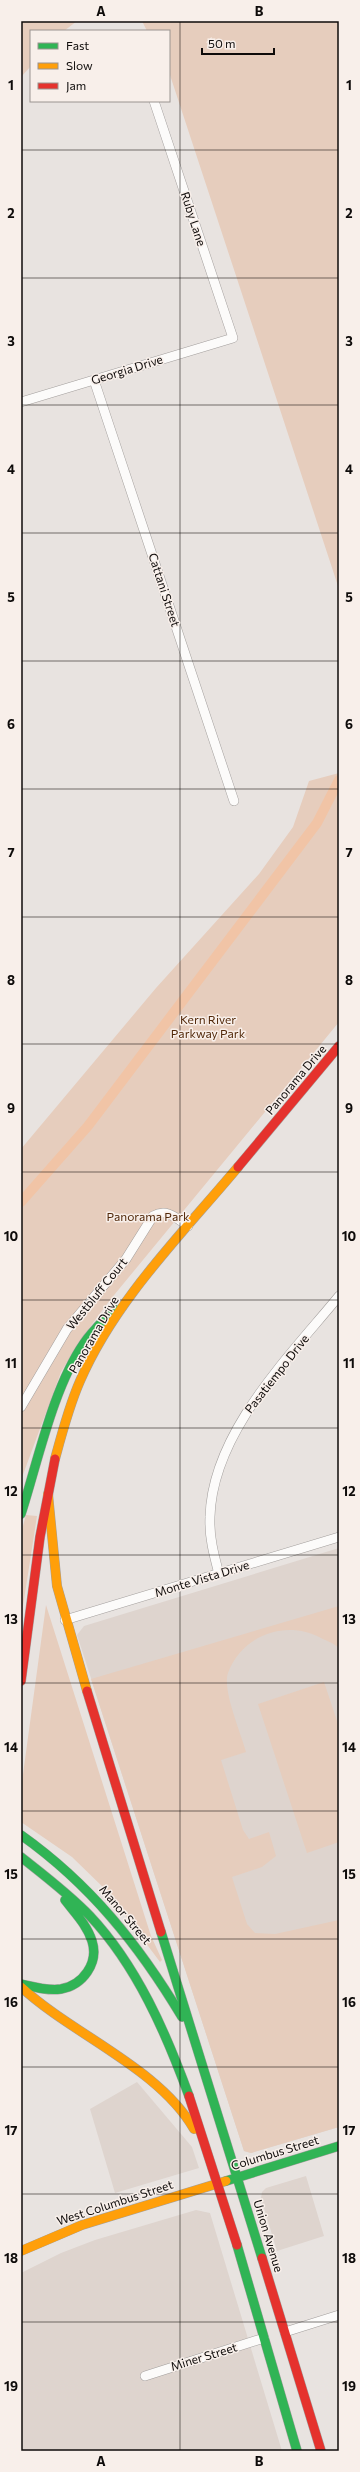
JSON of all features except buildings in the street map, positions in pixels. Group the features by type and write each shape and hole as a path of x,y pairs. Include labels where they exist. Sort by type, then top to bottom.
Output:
{"main road":[{"name":"Panorama Drive","path":"21,1681 48,1494 57,1450 75,1394 96,1351 131,1296 339,1046"},
{"path":"21,1514 59,1394 78,1353 84,1343 185,1230"},
{"path":"48,1494 57,1586 65,1620 179,1986 189,2029"},
{"name":"Manor Street","path":"21,1835 79,1882 116,1918 164,1986 189,2029"},
{"path":"21,1857 82,1908 109,1938 141,1987 166,2036 218,2183 297,2451"},
{"path":"21,1985 62,1989 81,1980 90,1968 94,1957 93,1942 87,1929 49,1879"},
{"path":"21,1985 32,1997 146,2077 173,2099 189,2118 212,2164"},
{"name":"Union Avenue","path":"189,2029 238,2177 321,2451"},
{"name":"Columbus Street","path":"218,2183 339,2146"},
{"name":"West Columbus Street","path":"21,2251 82,2225 218,2183"}],"street":[{"name":"Ruby Lane","path":"154,102 233,338"},
{"name":"Georgia Drive","path":"21,402 233,338"},
{"name":"Cattani Street","path":"94,380 234,800"},
{"name":"Westbluff Court","path":"21,1407 67,1329 126,1259 153,1216 165,1212 171,1214 185,1230"},
{"name":"Pasatiempo Drive","path":"219,1574 212,1550 210,1516 212,1498 226,1453 242,1420 262,1389 339,1296"},
{"name":"Monte Vista Drive","path":"65,1620 339,1537"},
{"path":"285,2332 339,2315"},
{"name":"Miner Street","path":"145,2376 264,2338"}],"shaded area":[{"path":"339,1548 339,2127 251,2153 244,2151 77,1635 84,1626"},
{"path":"137,2082 192,2147 199,2168 115,2193 90,2109"},
{"path":"306,2176 324,2236 277,2251 261,2198 262,2192 266,2188"},
{"path":"196,2210 210,2213 282,2451 21,2451 21,2273 61,2253 95,2240"}],"green space":[{"path":"21,21 77,21 65,30 30,30 30,67 21,77"},
{"path":"142,21 339,21 339,589 170,75 170,30 146,30"},
{"name":"Kern River Parkway Park","path":"339,773 339,1022 110,1300 78,1343 61,1372 21,1480 21,1149 156,988 259,874 293,827 309,781"},
{"path":"26,1515 37,1516 21,1619 21,1533"},
{"path":"46,1605 151,1936 162,1960 160,1962 107,1891 72,1857 21,1822 21,1789"},
{"path":"339,1606 339,1649 331,1643 308,1632 294,1630 280,1631 267,1634 254,1640 235,1660 228,1673 227,1680 230,1700 246,1752 221,1760 243,1830 249,1839 269,1832 276,1856 262,1867 232,1877 247,1924 255,1933 275,1934 339,1920 339,2127 251,2153 244,2151 91,1679"},
{"path":"324,1682 339,1727 339,1842 307,1853 258,1704"}],"waterway":[{"path":"21,1202 88,1126 317,823 339,780"}],"traffic: fast":[{"path":"21,1514 47,1426 63,1381 84,1343 114,1309"},
{"path":"21,1835 69,1874 111,1917 148,1965 182,2017"},
{"path":"21,1857 74,1900 90,1916 122,1956 136,1978 160,2025 189,2096"},
{"path":"21,1984 46,1989 61,1989 69,1987 82,1978 91,1965 94,1949 90,1935 65,1900"},
{"path":"161,1932 262,2258"},
{"path":"226,2181 339,2146"},
{"path":"237,2245 297,2451"}],"traffic: slow":[{"path":"55,1459 76,1390 95,1351 112,1323 151,1269 238,1167"},
{"path":"48,1494 57,1586 87,1691"},
{"path":"21,1987 65,2021 114,2053 160,2088 179,2107 194,2129"},
{"path":"21,2251 82,2225 226,2181"}],"traffic: jam":[{"path":"238,1167 339,1046"},
{"path":"21,1681 40,1537 55,1459"},
{"path":"87,1691 161,1932"},
{"path":"189,2096 237,2245"},
{"path":"262,2258 321,2451"}],"park label":[{"name":"Panorama Park","path":"148,1217"}]}
